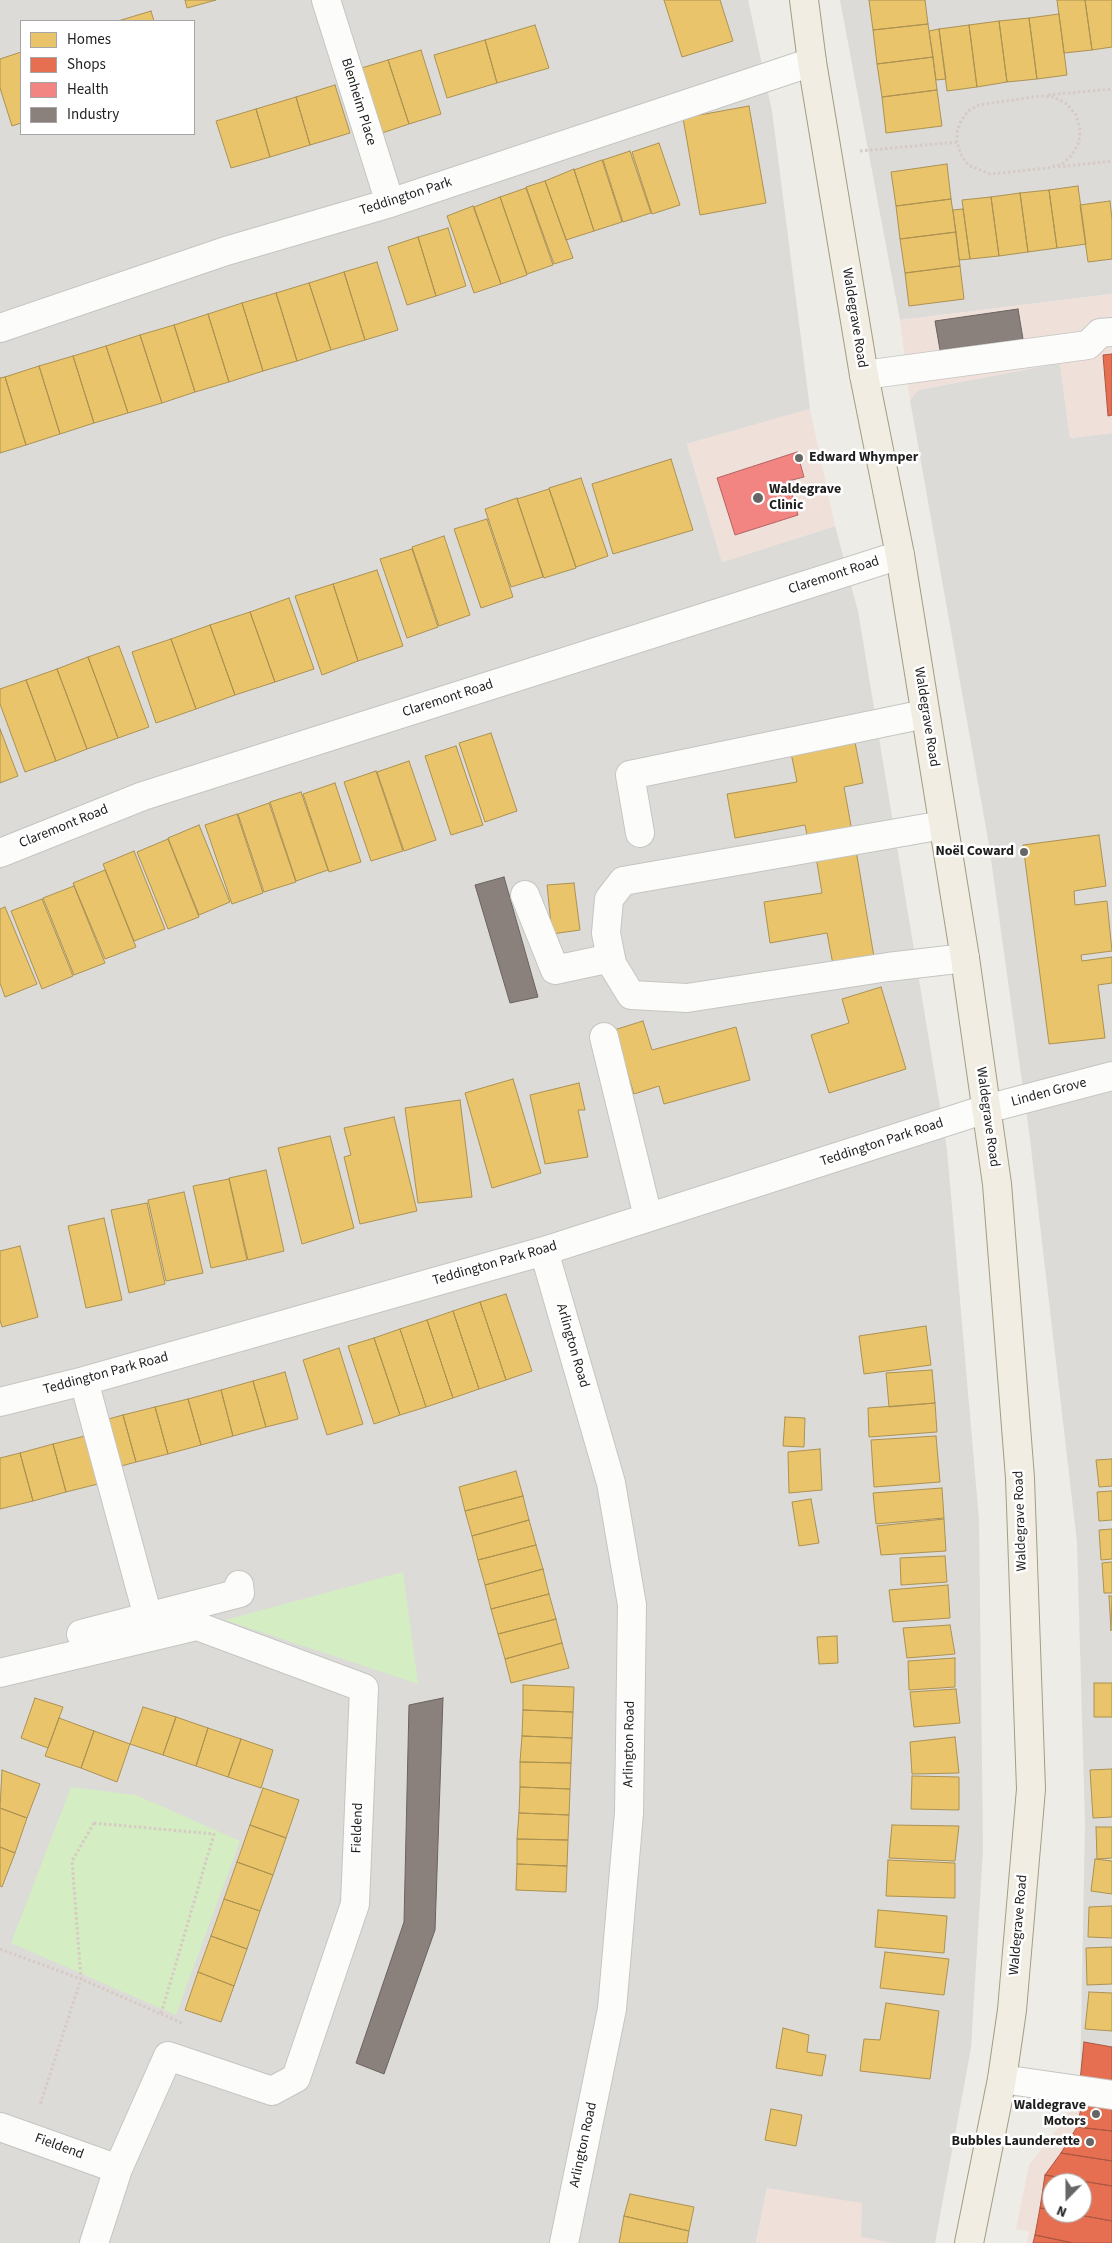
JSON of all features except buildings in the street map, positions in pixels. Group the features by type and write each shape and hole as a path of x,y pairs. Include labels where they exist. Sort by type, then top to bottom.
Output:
{"main road":[{"name":"Waldegrave Road","path":"804,0 812,62 864,375 900,555 965,958 997,1184 1020,1478 1031,1789 1012,2010 1002,2079 969,2243"}],"street":[{"name":"Blenheim Place","path":"326,0 390,203"},
{"name":"Teddington Park","path":"0,328 226,251 390,203 812,62"},
{"path":"864,375 1088,345 1100,333 1112,332"},
{"name":"Claremont Road","path":"0,853 143,796 900,555"},
{"path":"640,833 630,775 925,714"},
{"path":"943,825 623,881 609,899 606,933 612,964 631,995 688,998 888,967 965,958"},
{"path":"525,896 555,970 611,958"},
{"path":"604,1037 648,1217"},
{"name":"Linden Grove","path":"986,1109 1112,1076"},
{"name":"Teddington Park Road","path":"0,1402 84,1381 544,1251 986,1109"},
{"name":"Arlington Road","path":"544,1251 611,1483 632,1605 629,1813 612,2009 564,2243"},
{"path":"84,1381 148,1617"},
{"path":"81,1634 240,1593 239,1585"},
{"name":"Fieldend","path":"0,1674 196,1626 364,1688 355,1904 296,2078 272,2091 168,2056 118,2169 94,2243"},
{"path":"1002,2079 1112,2095"},
{"name":"Fieldend","path":"0,2127 118,2169"}],"path":[{"path":"1112,89 1040,96 979,105 968,111 961,121 957,132 957,142 961,155 968,165 978,171 990,174 1112,162"},
{"path":"1040,96 1054,97 1067,104 1076,115 1080,129 1079,142 1072,155 1062,164 1048,168"},
{"path":"827,154 957,142"},
{"path":"0,1949 81,1979 162,2014 214,1834 94,1823 72,1861 81,1979 29,2136"}],"shaded area":[{"path":"0,0 748,0 772,111 810,409 687,444 722,562 835,526 858,611 947,1149 979,1520 983,1849 971,2048 935,2243 891,2243 861,2237 767,2188 756,2243 0,2243"},
{"path":"840,0 1112,0 1112,294 900,320"},
{"path":"1112,294 1112,433 1070,438 1060,363 918,390 910,400 900,320"},
{"path":"1060,363 1070,438 1112,433 1112,2086 1080,2083 1085,1824 1077,1542 1030,1139 989,845 910,400 918,390"},
{"path":"810,409 835,526 722,562 687,444"},
{"path":"1080,2083 1112,2243 1027,2243 1029,2232 1016,2229 1029,2165 1065,2119"},
{"path":"767,2188 862,2203 861,2237 891,2243 756,2243"}],"green space":[{"path":"403,1572 418,1684 225,1620"},
{"path":"71,1787 136,1795 240,1841 176,2015 11,1943"}],"place":[{"name":"Edward Whymper","path":"799,458"},
{"name":"Waldegrave Clinic","path":"758,498"},
{"name":"Noël Coward","path":"1024,852"},
{"name":"Waldegrave Motors","path":"1096,2114"},
{"name":"Bubbles Launderette","path":"1090,2142"}]}
